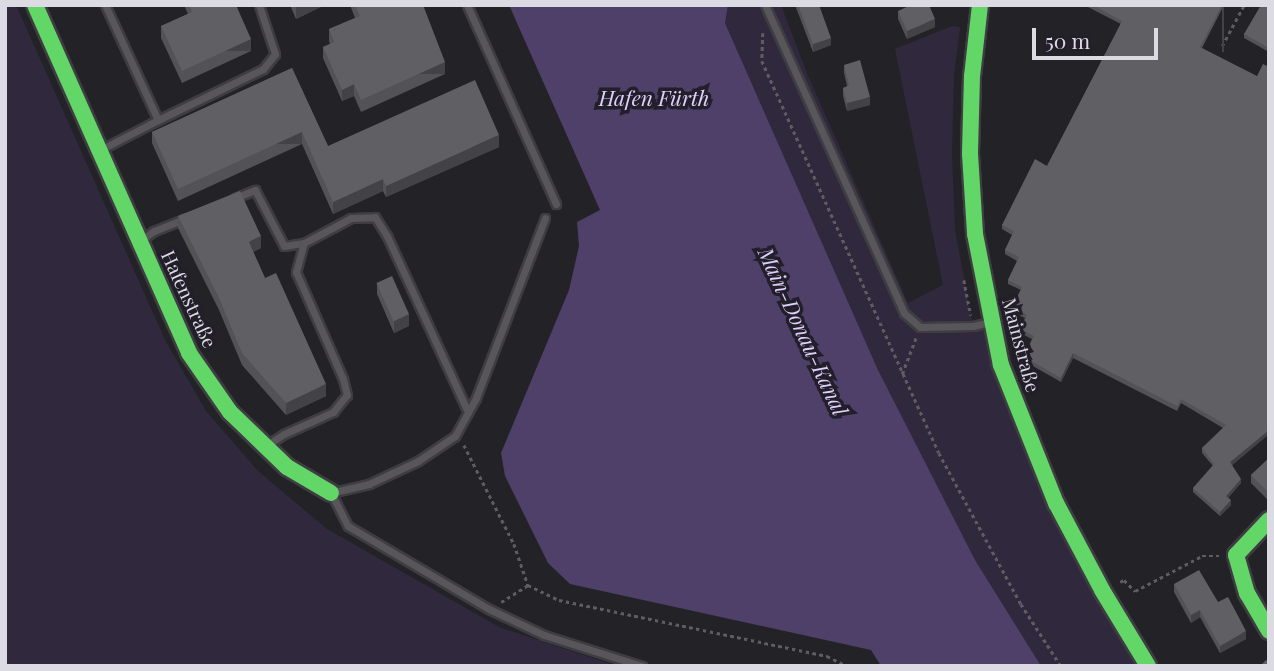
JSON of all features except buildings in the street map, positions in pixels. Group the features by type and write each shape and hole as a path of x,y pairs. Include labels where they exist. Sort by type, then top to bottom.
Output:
{"street":[{"name":"Hafenstraße","path":"35,5 189,353 230,412 287,467 331,493"},
{"name":"Mainstraße","path":"980,5 972,76 970,154 975,234 990,322 1001,365 1056,503 1102,590 1148,666"},
{"path":"1269,520 1236,555 1247,593 1269,631"}],"lane":[{"path":"105,5 158,120"},
{"path":"99,150 263,69 275,54 259,5"},
{"path":"467,5 556,204"},
{"path":"765,5 904,313 920,327 973,326 990,322"},
{"path":"230,201 255,190 284,246 304,243 351,218 375,217 387,236 468,412"},
{"path":"139,241 155,231 192,216"},
{"path":"545,218 468,412 454,436 418,461 369,484 331,493 348,526 489,609 544,635 642,666"},
{"path":"266,446 284,434 334,412 347,395 343,379 296,272 304,243"}],"path":[{"path":"1222,46 1244,5"},
{"path":"763,33 762,61 939,453 1015,592 1061,666"},
{"path":"902,374 920,327"},
{"path":"454,436 463,442 503,520 527,584 559,600 827,656 847,666"},
{"path":"1102,590 1124,580 1135,591 1202,556 1236,555"},
{"path":"489,609 527,584"}],"shaded area":[{"path":"5,5 16,5 165,340 206,411 258,471 327,529 499,627 616,666 5,666"},
{"path":"728,5 781,5 806,71 908,303 943,285 895,49 952,26 960,27 954,75 952,152 955,230 973,326 991,322 1026,432 1148,666 1041,666 975,560 878,370 725,23"}],"water":[{"path":"509,5 728,5 725,23 878,370 975,560 1041,666 881,666 871,650 570,584 548,563 505,476 501,453 569,290 579,246 577,222 600,210"}],"traffic: fast":[{"path":"35,5 189,353 230,412 287,467 331,493"},
{"path":"980,5 972,76 970,154 975,234 1001,365 1056,503 1102,590 1148,666"},
{"path":"1269,520 1236,555 1247,593 1269,631"}],"water label":[{"name":"Hafen Fürth","path":"654,97"},
{"name":"Main-Donau-Kanal","path":"804,331"}]}
